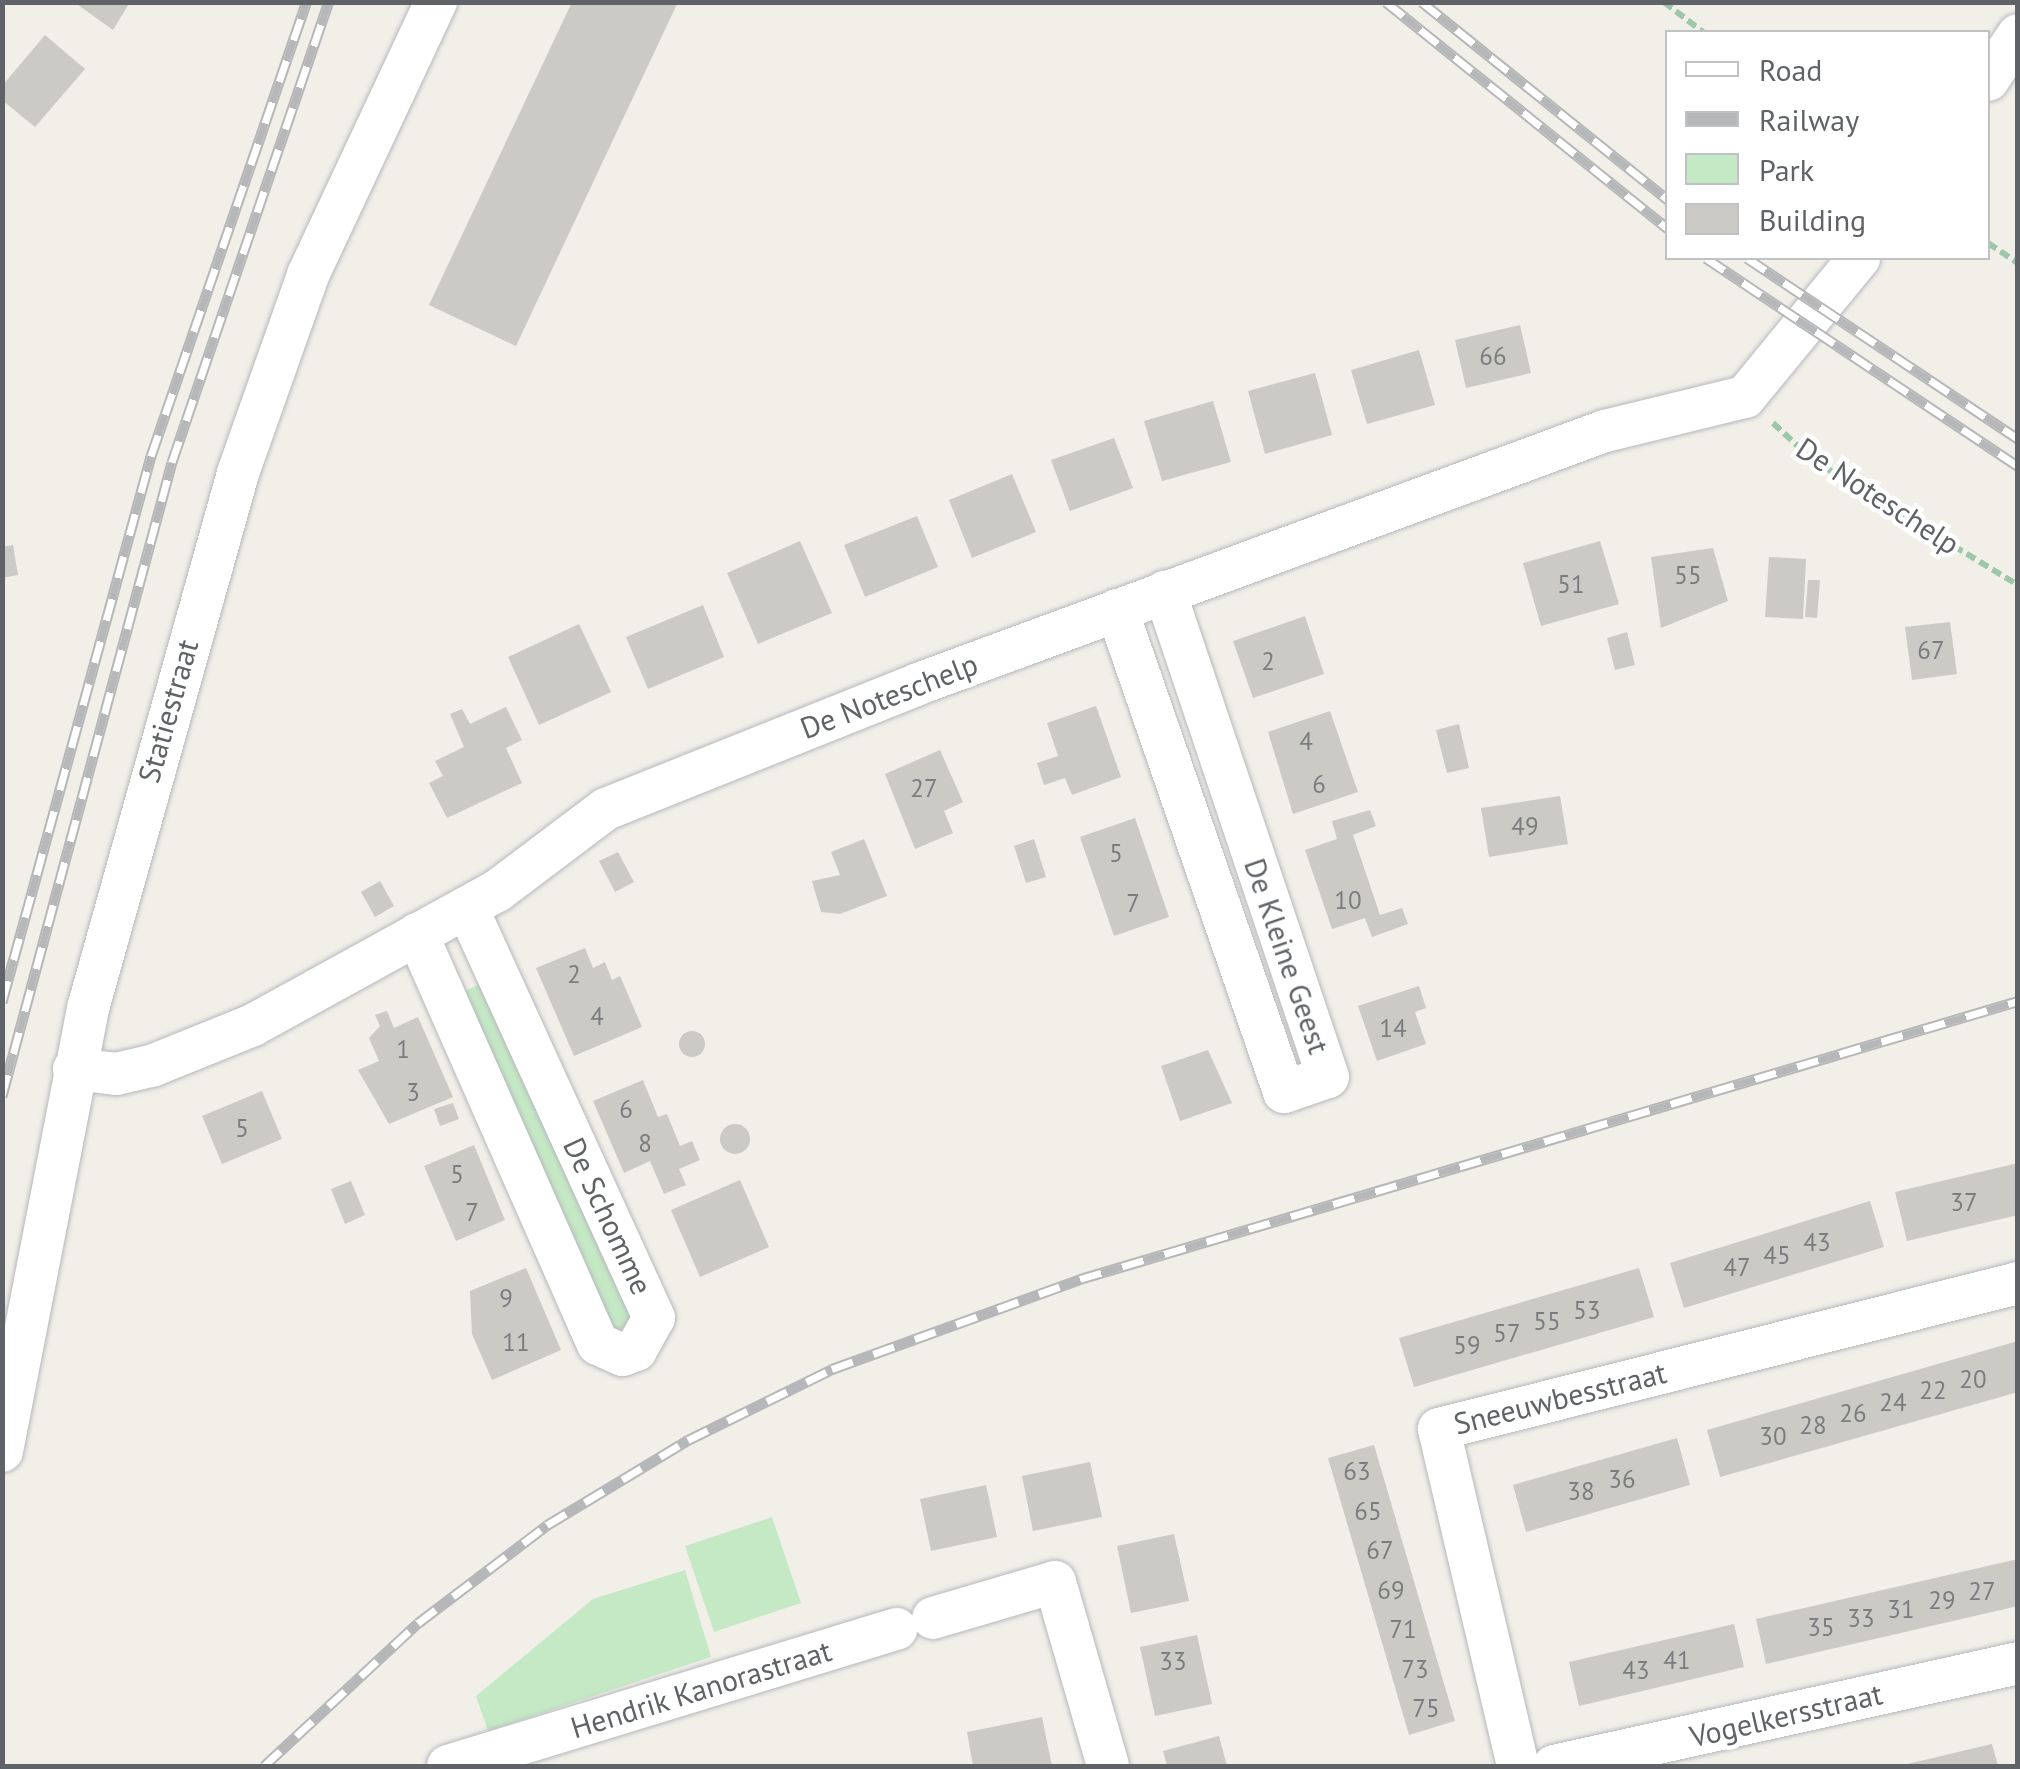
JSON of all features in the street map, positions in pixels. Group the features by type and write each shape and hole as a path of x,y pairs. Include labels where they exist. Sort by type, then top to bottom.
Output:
{"street":[{"name":"Statiestraat","path":"2,1451 74,1069 152,764 272,372 308,275 436,2"},
{"path":"1990,77 2018,36"},
{"path":"1745,397 1858,260"},
{"name":"De Noteschelp","path":"74,1069 116,1074 154,1065 253,1025 467,908 606,809 1117,610 1605,431 1745,397"},
{"name":"De Kleine Geest","path":"1117,610 1284,1092 1328,1077 1165,592"},
{"name":"De Schomme","path":"417,934 598,1344 624,1355 636,1350 654,1318 467,908"},
{"name":"Sneeuwbesstraat","path":"1518,1766 1440,1429 2018,1283"},
{"name":"Hendrik Kanorastraat","path":"448,1766 1056,1582 1108,1766"},
{"name":"Vogelkersstraat","path":"1554,1766 2018,1663"}],"path":[{"path":"1664,2 1701,30"},
{"path":"1990,244 2018,263"},
{"name":"De Noteschelp","path":"1745,397 1813,460 2018,585"}],"green space":[{"path":"487,981 635,1324 610,1334 463,992"},
{"path":"772,1517 801,1603 714,1632 685,1546"},
{"path":"685,1570 711,1657 488,1731 476,1696 593,1599"}],"building":[{"path":"74,2 130,2 113,30"},
{"path":"572,2 678,2 516,346 429,305"},
{"path":"45,35 85,69 35,127 2,100 2,86"},
{"path":"1520,325 1531,373 1466,388 1455,340"},
{"path":"1419,350 1435,405 1367,424 1351,370"},
{"path":"1315,373 1332,435 1265,454 1248,391"},
{"path":"1213,401 1231,462 1162,481 1144,421"},
{"path":"1114,438 1133,488 1070,511 1051,460"},
{"path":"1012,474 1036,532 972,558 949,500"},
{"path":"917,516 938,567 865,597 844,545"},
{"path":"800,541 832,613 758,644 727,573"},
{"path":"1600,541 1619,604 1541,626 1523,563"},
{"path":"13,545 18,575 2,578 2,547"},
{"path":"1713,548 1728,601 1661,628 1651,557"},
{"path":"1769,557 1806,559 1803,619 1765,617"},
{"path":"1808,580 1820,580 1817,618 1805,617"},
{"path":"703,605 724,657 648,689 626,637"},
{"path":"1305,616 1324,674 1253,698 1233,641"},
{"path":"1950,622 1957,674 1912,680 1905,627"},
{"path":"579,624 611,692 539,725 508,657"},
{"path":"1627,632 1635,665 1615,670 1607,638"},
{"path":"1096,706 1121,777 1072,795 1065,778 1044,785 1037,763 1058,756 1047,723"},
{"path":"506,707 522,740 506,748 522,783 447,818 429,783 443,776 435,761 464,747 450,714 462,709 470,724"},
{"path":"1330,711 1358,792 1293,814 1268,732"},
{"path":"1459,724 1469,768 1447,773 1436,730"},
{"path":"940,750 963,802 944,811 953,833 915,849 885,774"},
{"path":"1560,796 1568,844 1489,857 1481,808"},
{"path":"1370,810 1376,826 1353,835 1380,915 1402,908 1408,924 1372,937 1365,918 1332,929 1305,850 1337,839 1332,821"},
{"path":"1135,818 1169,917 1114,936 1080,837"},
{"path":"864,839 887,896 840,914 821,912 812,881 840,875 831,852"},
{"path":"1034,839 1046,877 1026,883 1014,846"},
{"path":"618,852 634,882 615,892 599,861"},
{"path":"380,881 394,906 375,917 361,892"},
{"path":"585,948 593,968 605,962 612,980 620,976 642,1027 574,1056 536,968"},
{"path":"1419,986 1426,1008 1415,1012 1426,1044 1377,1061 1358,1006"},
{"path":"387,1011 394,1028 418,1017 453,1097 389,1124 358,1070 379,1061 369,1038 380,1026 375,1015"},
{"path":"692,1031 701,1035 705,1044 701,1053 692,1057 683,1053 679,1044 683,1035"},
{"path":"1208,1050 1232,1103 1180,1121 1161,1066"},
{"path":"643,1080 658,1117 667,1114 680,1146 692,1141 700,1160 679,1169 686,1185 664,1194 650,1161 624,1173 593,1101"},
{"path":"262,1091 282,1139 222,1164 202,1116"},
{"path":"453,1103 459,1119 440,1126 434,1109"},
{"path":"735,1124 746,1128 750,1139 746,1150 735,1154 724,1150 720,1139 724,1128"},
{"path":"474,1145 505,1220 456,1241 424,1166"},
{"path":"2018,1163 2018,1215 1907,1241 1895,1192"},
{"path":"740,1180 769,1247 700,1277 671,1210"},
{"path":"351,1181 365,1215 345,1224 331,1189"},
{"path":"1870,1201 1884,1247 1684,1308 1670,1263"},
{"path":"526,1268 561,1350 492,1380 472,1334 470,1291"},
{"path":"1639,1268 1654,1317 1414,1387 1399,1338"},
{"path":"2018,1341 2018,1392 1720,1477 1707,1430"},
{"path":"1677,1438 1690,1485 1526,1532 1513,1485"},
{"path":"1374,1445 1455,1721 1409,1735 1328,1458"},
{"path":"1090,1462 1102,1517 1033,1531 1022,1476"},
{"path":"986,1485 997,1537 931,1551 920,1499"},
{"path":"1174,1534 1189,1601 1131,1613 1117,1546"},
{"path":"2018,1559 2018,1606 1766,1664 1756,1619"},
{"path":"1734,1624 1744,1667 1579,1706 1569,1662"},
{"path":"1197,1635 1212,1704 1155,1716 1140,1647"},
{"path":"1042,1717 1052,1766 973,1766 967,1732"},
{"path":"1219,1736 1227,1766 1167,1766 1163,1751"},
{"path":"1992,1744 1998,1766 1903,1766 1903,1765"}],"railway":[{"path":"2,1002 151,456 306,2"},
{"path":"2,1096 172,462 329,2"},
{"path":"1386,2 1665,227"},
{"path":"1422,2 1665,198"},
{"path":"1709,260 2018,466"},
{"path":"1750,260 2018,439"},
{"path":"264,1766 418,1623 547,1525 688,1440 832,1369 1080,1279 2018,1001"}]}
